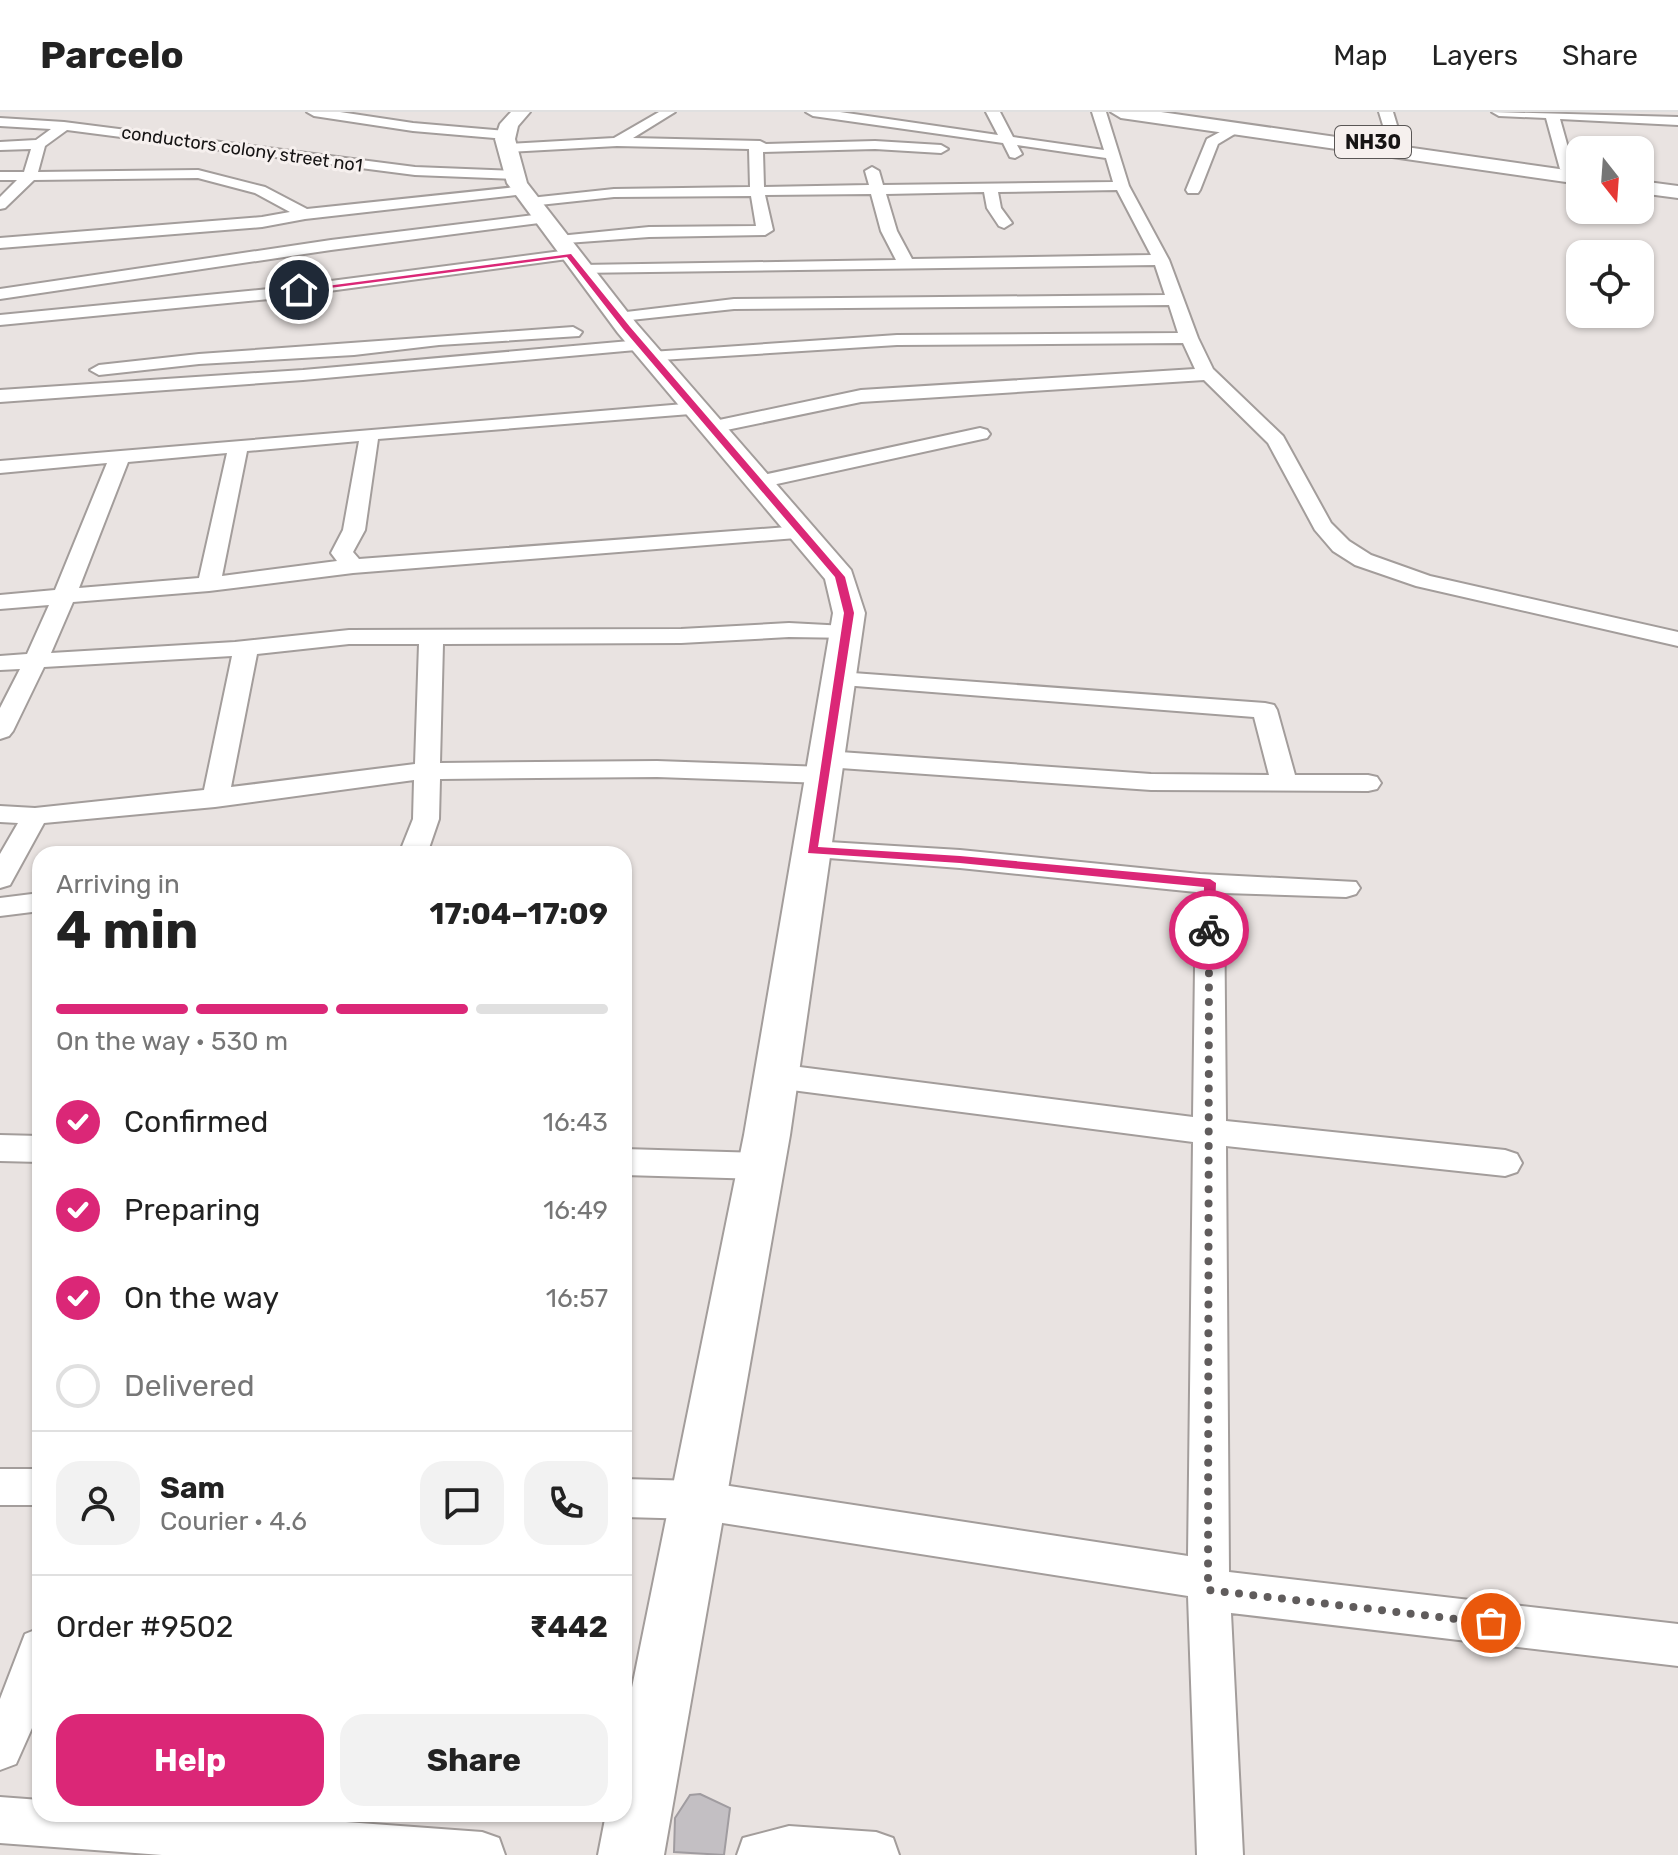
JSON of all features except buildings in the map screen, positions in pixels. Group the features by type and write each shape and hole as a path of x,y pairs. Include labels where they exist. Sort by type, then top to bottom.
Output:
{"highway":[{"path":"1121,112 1566,172"},
{"name":"NH30","path":"1166,112 1566,171"},
{"path":"1654,181 1678,185"},
{"path":"1654,189 1678,192"}],"main road":[{"path":"535,195 634,337 840,577 849,613 761,1166 631,1855"}],"street":[{"path":"314,112 413,127 535,195 649,232 768,237 757,191 758,146"},
{"path":"0,320 269,294 535,195 668,112"},
{"path":"813,112 1021,163 1112,155"},
{"path":"993,112 1021,163"},
{"path":"1099,112 1122,186 1161,260 1189,338 1205,371 1276,440 1322,526 1341,546 1363,560 1424,581 1678,639"},
{"path":"1499,112 1635,115 1678,121"},
{"path":"1551,113 1566,149"},
{"path":"1383,114 1396,145"},
{"path":"758,146 795,120"},
{"name":"conductors colony street no1","path":"0,122 64,126 415,171 535,195"},
{"path":"0,146 39,144 64,126"},
{"path":"1193,190 1212,142 1236,129"},
{"path":"617,142 966,150 1122,186"},
{"path":"0,205 30,176 39,144"},
{"path":"865,146 889,231 906,264"},
{"path":"0,243 262,222 305,214 535,195 990,187 1021,163"},
{"path":"0,176 198,174 260,190 305,214"},
{"path":"990,187 994,208 1004,223"},
{"path":"0,294 331,245 535,195 906,264 1161,260"},
{"path":"0,396 335,372 634,337 734,304 1176,300"},
{"path":"93,371 199,359 354,350 439,340 634,337 897,340 1189,338"},
{"path":"0,467 238,449 511,422 704,418 861,396 1196,377 1205,371"},
{"path":"758,482 980,434"},
{"path":"353,566 342,553 354,530 369,437"},
{"path":"209,584 238,449"},
{"path":"0,731 67,597 119,459"},
{"path":"0,602 209,584 353,566 801,532"},
{"path":"0,663 246,648 349,637 681,636 789,630 846,633"},
{"path":"416,846 426,819 431,637"},
{"path":"215,799 246,648"},
{"path":"839,679 1265,710 1284,782"},
{"path":"0,814 35,816 215,799 425,771 825,767 1151,782 1368,783"},
{"path":"0,879 35,816"},
{"path":"812,850 960,859 1210,883 1346,888"},
{"path":"1210,883 1208,1584 1220,1855"},
{"path":"0,907 32,903"},
{"path":"776,1076 1207,1131 1505,1163"},
{"path":"0,1148 32,1149"},
{"path":"632,1162 761,1166"},
{"path":"0,1487 32,1487"},
{"path":"632,1498 697,1500 1208,1584 1678,1645"},
{"path":"0,1748 14,1721 32,1671"},
{"path":"0,1820 221,1846 482,1855"},
{"path":"760,1855 789,1849 876,1855"}],"way so far":[{"path":"1209,930 1208,1590 1491,1623"}],"route":[{"path":"299,290 569,255 627,328 840,577 849,613 812,850 960,859 1210,883 1209,930"}]}
